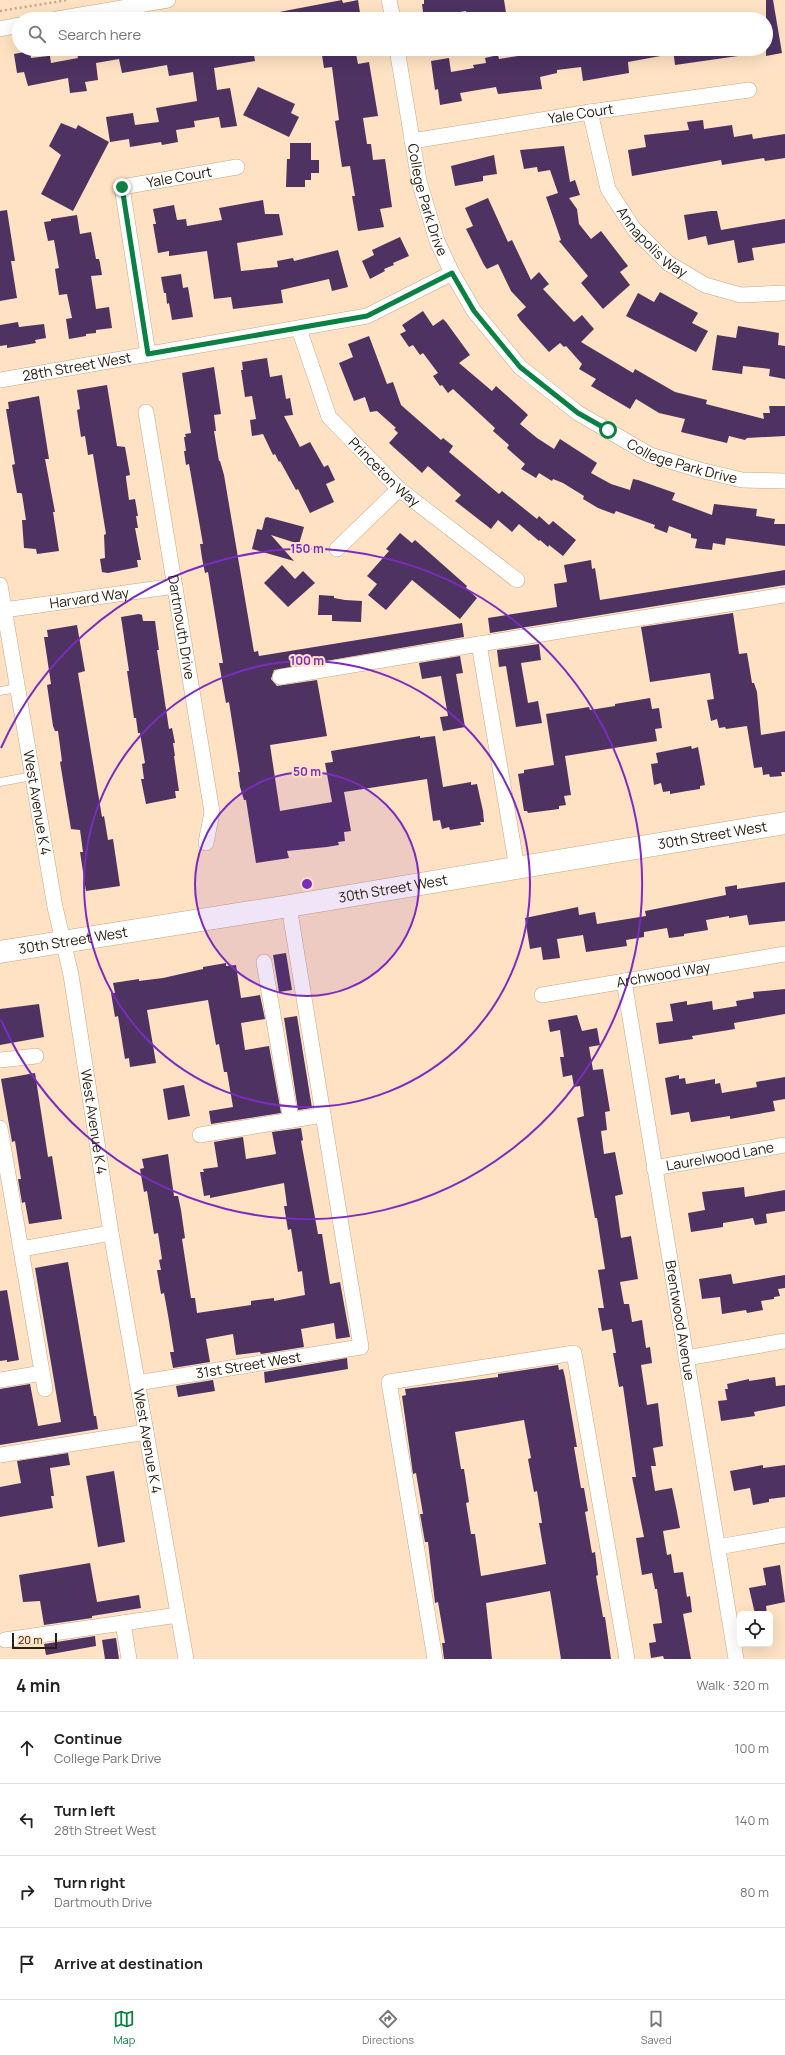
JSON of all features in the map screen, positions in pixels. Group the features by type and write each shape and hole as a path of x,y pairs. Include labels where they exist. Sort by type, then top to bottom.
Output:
{"main road":[{"name":"30th Street West","path":"0,952 289,906 785,823"}],"street":[{"path":"98,12 168,0"},
{"path":"390,0 392,12"},
{"path":"0,29 12,27"},
{"name":"College Park Drive","path":"398,56 419,180 435,233 452,273 474,311 520,367 578,413 650,455 700,470 742,480 785,481"},
{"name":"Yale Court","path":"412,141 590,112 749,90"},
{"name":"Annapolis Way","path":"590,112 608,189 634,228 668,262 705,284 741,295 784,293"},
{"name":"Yale Court","path":"148,354 122,187 237,167"},
{"name":"28th Street West","path":"0,380 367,316 452,273"},
{"name":"Princeton Way","path":"300,328 329,417 399,489 517,580"},
{"name":"Dartmouth Drive","path":"146,412 212,812 206,843"},
{"path":"337,549 399,489"},
{"name":"West Avenue K 4","path":"0,585 55,907 71,976 111,1233 186,1659"},
{"name":"Harvard Way","path":"4,610 174,586"},
{"path":"280,677 785,595"},
{"path":"479,644 517,868"},
{"path":"200,1135 323,1115 289,906"},
{"name":"Archwood Way","path":"542,994 785,954"},
{"path":"264,962 291,1120"},
{"name":"Brentwood Avenue","path":"624,981 736,1659"},
{"path":"0,1060 36,1056"},
{"name":"31st Street West","path":"137,1383 361,1346 323,1115"},
{"path":"0,1128 45,1389"},
{"name":"Laurelwood Lane","path":"654,1168 785,1145"},
{"path":"21,1249 111,1233"},
{"path":"686,1358 785,1341"},
{"path":"435,1659 388,1382 574,1353 627,1659"},
{"path":"0,1380 42,1373"},
{"path":"0,1455 146,1432"},
{"path":"718,1547 785,1535"},
{"path":"5,1640 178,1615"},
{"path":"123,1623 129,1659"}],"lane":[{"path":"0,691 18,688"},
{"path":"0,782 32,776"}],"path":[{"path":"0,11 68,0"}],"building":[{"path":"342,0 343,3 358,0 360,12 279,12"},
{"path":"424,0 504,0 506,12 423,12 422,4 424,4"},
{"path":"766,0 773,0 782,53 773,55 773,12 766,12"},
{"path":"14,56 31,56 31,58 50,56 51,63 78,58 78,56 254,56 255,61 214,68 217,90 230,88 237,126 221,128 219,117 194,121 195,127 176,130 178,142 162,145 161,142 130,147 129,139 110,142 106,117 133,113 135,125 159,122 156,108 197,101 193,72 169,76 167,65 122,73 119,59 96,63 98,80 85,82 87,91 70,93 68,78 28,86 24,72 17,73"},
{"path":"322,56 356,56 358,64 369,62 378,116 363,118 367,144 371,144 373,160 385,159 392,207 380,209 384,227 358,231 352,196 355,196 350,166 342,167 335,121 339,120 332,67 324,68"},
{"path":"498,56 499,59 518,56 661,56 628,62 629,73 583,81 581,67 557,70 557,73 540,77 542,89 498,94 496,87 460,93 462,101 440,105 438,89 435,90 431,61 449,58 451,72 474,68 473,65 486,63 485,58"},
{"path":"674,56 738,56 675,65"},
{"path":"258,87 295,104 291,113 299,117 289,137 243,115"},
{"path":"703,120 704,129 732,125 734,137 752,134 753,139 785,134 785,158 765,161 764,158 722,165 721,160 632,176 628,150 646,147 644,135 689,130 687,122"},
{"path":"61,123 76,129 78,125 109,142 73,211 41,194 61,155 49,146"},
{"path":"290,143 311,143 311,160 319,160 319,173 311,173 311,180 305,180 305,187 286,187 287,159 290,159"},
{"path":"564,146 570,182 575,180 580,195 569,198 577,209 579,224 591,239 601,231 628,266 620,272 630,285 603,309 581,283 588,276 559,241 561,240 546,197 558,193 550,170 538,172 537,167 524,169 520,150"},
{"path":"494,155 497,174 483,176 483,181 455,186 451,166"},
{"path":"488,198 508,242 512,240 531,280 539,272 549,284 543,289 574,322 582,315 594,329 581,342 633,373 635,369 675,392 707,400 706,404 764,419 763,413 770,413 769,406 785,406 785,436 747,438 745,440 729,436 727,443 681,432 685,419 659,413 636,399 630,409 591,386 596,379 579,369 582,364 566,346 564,347 560,343 549,352 520,320 517,315 526,307 511,291 498,264 487,269 484,265 466,229 473,226 465,208"},
{"path":"263,200 265,214 279,214 283,235 237,243 241,271 278,267 277,261 293,258 294,261 338,250 348,287 332,291 329,279 281,290 283,303 233,309 231,297 214,299 207,251 169,256 169,251 158,253 153,224 156,224 153,209 174,205 177,220 186,219 187,226 222,220 219,208"},
{"path":"7,210 15,261 11,261 17,298 0,301 0,211"},
{"path":"717,211 721,230 785,219 785,243 752,248 754,260 738,263 734,240 708,245 706,236 688,240 684,215"},
{"path":"77,215 80,234 91,232 96,259 99,259 100,263 102,275 91,276 96,309 109,307 112,328 96,330 96,333 69,339 66,319 72,318 67,294 59,295 55,269 59,268 54,240 48,241 44,222 51,221 51,219"},
{"path":"400,237 409,256 393,263 394,265 384,269 385,271 370,279 362,261 374,255 372,250"},
{"path":"181,274 183,288 188,287 193,317 172,320 169,303 167,304 166,293 164,293 161,277"},
{"path":"660,292 698,313 692,323 708,331 696,352 626,316 638,293 654,302"},
{"path":"423,311 433,326 443,319 446,322 470,355 459,363 492,391 496,386 525,412 528,415 520,424 537,438 554,449 560,439 597,463 591,473 611,484 630,490 633,479 638,480 675,493 672,500 712,515 714,504 757,509 756,516 775,519 774,524 785,524 785,546 726,538 725,545 713,543 712,550 695,548 697,539 691,538 691,534 669,526 667,533 654,528 655,525 616,511 614,514 598,508 583,499 584,496 563,483 553,479 552,481 539,473 536,478 521,469 525,464 507,448 509,445 493,431 495,428 453,389 448,393 442,385 440,386 433,376 438,373 423,353 420,355 413,345 409,347 400,334 406,331 402,325"},
{"path":"18,322 19,327 44,324 46,338 35,340 36,343 7,348 7,345 0,346 0,325"},
{"path":"738,326 779,333 778,345 785,346 785,379 769,376 770,369 743,366 742,374 712,370 717,335 736,338"},
{"path":"369,336 387,384 393,382 401,405 441,440 443,438 453,446 449,452 499,494 502,491 537,519 539,516 549,525 553,521 576,540 563,556 549,545 548,547 540,540 539,541 519,524 512,532 498,520 491,529 455,501 461,495 428,466 422,473 389,443 398,433 394,429 396,428 377,411 370,412 365,397 354,401 339,363 353,357 348,344"},
{"path":"267,358 270,377 282,375 286,399 290,398 293,415 284,416 300,447 310,442 324,467 328,465 335,480 326,484 334,502 310,513 298,489 296,490 275,454 273,455 263,434 252,436 250,420 256,419 252,396 245,397 241,370 243,370 242,362"},
{"path":"214,367 221,414 214,415 216,431 214,431 219,461 224,475 254,652 258,651 259,656 462,623 464,637 274,670 271,679 277,686 317,680 327,736 270,745 280,811 332,802 325,763 333,762 331,751 420,736 420,738 435,736 443,787 471,782 471,785 477,784 483,811 484,822 480,822 481,825 450,830 449,827 442,829 440,820 433,821 427,779 344,792 351,831 344,832 345,841 338,842 339,845 287,851 289,858 256,863 246,800 244,800 240,787 238,772 240,772 229,702 226,703 219,663 223,663 208,572 205,573 200,544 203,544 189,464 186,465 184,451 186,451 185,434 191,433 182,373"},
{"path":"107,385 117,446 125,447 130,475 126,476 129,500 135,499 138,516 136,516 138,528 135,528 141,560 137,560 138,567 108,573 102,572 100,559 105,558 104,535 106,534 93,454 88,455 85,436 81,437 77,410 80,409 77,390"},
{"path":"39,396 49,459 45,459 55,512 53,512 59,551 37,554 36,549 24,548 22,520 26,520 22,494 17,493 12,465 15,464 6,409 9,409 8,402"},
{"path":"267,517 304,527 299,544 271,535 294,561 252,549 257,529 262,530 265,518"},
{"path":"400,533 412,543 415,540 467,586 466,588 477,598 460,619 412,580 386,610 368,595 377,584 367,576 389,551 386,549"},
{"path":"591,560 592,569 595,568 600,600 785,570 785,585 490,633 488,618 557,607 554,584 567,582 564,565"},
{"path":"282,565 295,579 303,571 315,583 288,607 264,583"},
{"path":"319,595 334,596 334,598 345,600 362,601 361,622 332,621 332,615 318,615"},
{"path":"733,613 739,654 747,653 752,683 754,683 757,692 761,735 785,731 785,772 781,772 782,776 770,777 769,774 763,775 762,767 754,768 747,726 726,729 725,727 719,728 717,719 711,721 707,700 714,699 710,673 650,682 641,627"},
{"path":"139,614 142,615 143,621 155,621 159,650 157,650 169,729 172,728 175,743 173,743 174,756 179,791 175,791 176,798 146,804 141,779 144,779 142,764 145,763 140,733 138,733 136,718 134,718 121,617"},
{"path":"77,625 85,671 78,673 102,817 104,816 108,840 113,839 120,886 86,891 80,852 83,852 80,830 71,829 60,762 62,761 58,731 55,731 53,726 47,685 51,684 44,637 48,637 47,630"},
{"path":"539,644 541,660 521,663 528,703 538,701 542,723 516,727 506,666 499,667 497,650"},
{"path":"460,656 463,673 456,674 465,727 443,731 440,717 448,716 441,676 422,679 419,663"},
{"path":"650,698 652,709 659,708 662,728 655,729 657,741 565,756 571,795 564,796 566,805 559,806 559,809 528,813 527,811 524,811 518,774 524,773 524,770 554,765 546,714 589,707 590,710"},
{"path":"691,746 692,749 698,747 705,785 700,786 700,789 670,794 670,791 663,792 661,783 654,785 651,764 658,763 656,753"},
{"path":"785,882 785,921 749,925 747,915 729,918 729,916 706,920 708,930 669,938 667,928 644,932 644,937 626,940 627,946 586,952 583,935 557,939 560,958 543,960 541,947 530,949 525,918 578,907 579,915 595,912 597,924 646,916 645,911 726,895 725,887 737,885 737,889"},
{"path":"286,953 292,990 279,992 273,955"},
{"path":"226,963 226,966 236,965 241,998 260,995 265,1019 241,1023 245,1050 269,1046 281,1113 211,1124 209,1111 233,1107 227,1072 224,1072 219,1044 216,1045 208,1000 147,1010 156,1063 130,1067 129,1058 125,1059 118,1016 115,1017 111,993 115,993 113,983 139,979 139,981 163,978 203,969 203,967"},
{"path":"785,989 785,1014 734,1023 735,1029 692,1036 693,1039 659,1044 656,1023 673,1021 670,1004 687,1001 687,1005 712,1001 713,1010 737,1006 736,1001 754,998 753,992"},
{"path":"39,1004 44,1037 0,1045 0,1009"},
{"path":"577,1015 582,1031 597,1028 600,1045 589,1047 593,1070 603,1069 610,1111 605,1112 607,1130 601,1131 604,1154 615,1152 623,1194 615,1196 621,1238 631,1236 638,1279 620,1282 624,1304 629,1304 632,1322 642,1320 646,1348 650,1347 652,1363 641,1365 647,1405 658,1403 663,1446 653,1448 656,1466 651,1466 655,1491 672,1488 677,1512 680,1528 663,1531 667,1555 671,1554 674,1573 683,1572 687,1597 690,1596 692,1612 683,1614 691,1659 664,1659 663,1656 651,1658 649,1643 656,1642 653,1624 662,1623 657,1589 655,1589 652,1573 642,1575 636,1538 644,1537 632,1477 636,1477 623,1386 619,1387 613,1353 616,1353 612,1329 602,1331 598,1308 604,1308 598,1270 605,1269 597,1218 595,1218 577,1118 584,1116 580,1086 574,1087 572,1075 563,1077 560,1057 564,1057 560,1030 550,1032 548,1020"},
{"path":"297,1016 312,1108 298,1110 284,1018"},
{"path":"35,1073 48,1157 52,1156 62,1219 29,1224 25,1202 22,1203 18,1179 21,1179 15,1141 12,1142 1,1079"},
{"path":"679,1075 679,1079 685,1078 686,1084 715,1079 715,1084 720,1083 722,1093 757,1087 756,1082 785,1077 785,1099 773,1101 775,1111 730,1119 730,1116 691,1122 689,1112 671,1115 665,1078"},
{"path":"184,1085 190,1116 168,1120 163,1089"},
{"path":"301,1128 303,1140 301,1141 318,1234 322,1234 330,1284 340,1282 350,1337 336,1339 334,1323 301,1329 304,1347 261,1354 260,1352 236,1355 233,1334 206,1339 210,1362 173,1368 170,1352 174,1352 168,1315 164,1293 161,1294 157,1270 161,1270 159,1260 162,1259 158,1233 154,1234 147,1191 144,1192 140,1169 144,1168 142,1159 168,1154 174,1196 178,1196 181,1210 185,1238 182,1239 191,1298 195,1298 197,1313 251,1305 251,1301 274,1298 274,1301 305,1295 302,1271 298,1272 291,1229 288,1230 284,1206 287,1206 284,1183 210,1198 210,1195 204,1196 200,1172 204,1172 203,1169 218,1167 214,1142 243,1137 246,1159 276,1154 272,1132"},
{"path":"744,1187 745,1197 785,1190 785,1211 766,1214 767,1223 755,1225 753,1218 723,1223 723,1227 691,1232 688,1213 705,1210 702,1192"},
{"path":"68,1262 94,1416 96,1416 98,1429 0,1445 0,1389 30,1384 38,1426 61,1422 35,1268"},
{"path":"731,1274 733,1284 785,1275 785,1288 778,1289 780,1296 774,1297 774,1299 761,1301 763,1310 747,1313 746,1310 722,1314 720,1297 702,1299 699,1279"},
{"path":"7,1290 19,1360 7,1362 7,1360 0,1361 0,1291"},
{"path":"347,1358 348,1369 265,1383 264,1372"},
{"path":"558,1365 559,1370 563,1369 577,1447 574,1447 581,1488 584,1488 588,1511 585,1512 592,1553 595,1552 598,1575 596,1576 603,1617 605,1617 611,1659 561,1659 550,1591 486,1603 492,1659 444,1659 442,1643 445,1643 438,1602 435,1603 428,1542 425,1542 420,1514 423,1514 416,1473 413,1474 402,1396 406,1395 405,1389 498,1377 498,1374","holes":["524,1420 531,1458 528,1459 534,1492 537,1491 542,1523 539,1523 546,1564 481,1576 475,1534 471,1534 466,1503 469,1502 464,1469 461,1469 455,1432"]},
{"path":"775,1377 776,1386 785,1385 785,1406 754,1412 755,1416 721,1421 718,1401 727,1400 725,1389 728,1389 727,1384 749,1379 749,1381"},
{"path":"213,1380 215,1391 178,1397 176,1386"},
{"path":"68,1453 70,1465 50,1468 54,1496 51,1496 53,1508 0,1517 0,1487 21,1483 17,1461"},
{"path":"763,1465 763,1468 785,1465 785,1497 769,1499 769,1502 753,1505 750,1488 734,1491 730,1471"},
{"path":"114,1471 125,1542 98,1547 86,1476"},
{"path":"90,1563 97,1602 139,1595 141,1608 92,1616 92,1618 44,1625 40,1601 23,1602 19,1575"},
{"path":"780,1565 785,1602 766,1606 767,1611 754,1611 749,1588 766,1585 763,1568"},
{"path":"95,1636 96,1646 46,1655 44,1644"},
{"path":"116,1638 119,1659 105,1659 102,1640"}],"route":[{"path":"122,187 148,354 367,316 452,273 474,311 520,367 578,413 608,430"}]}
